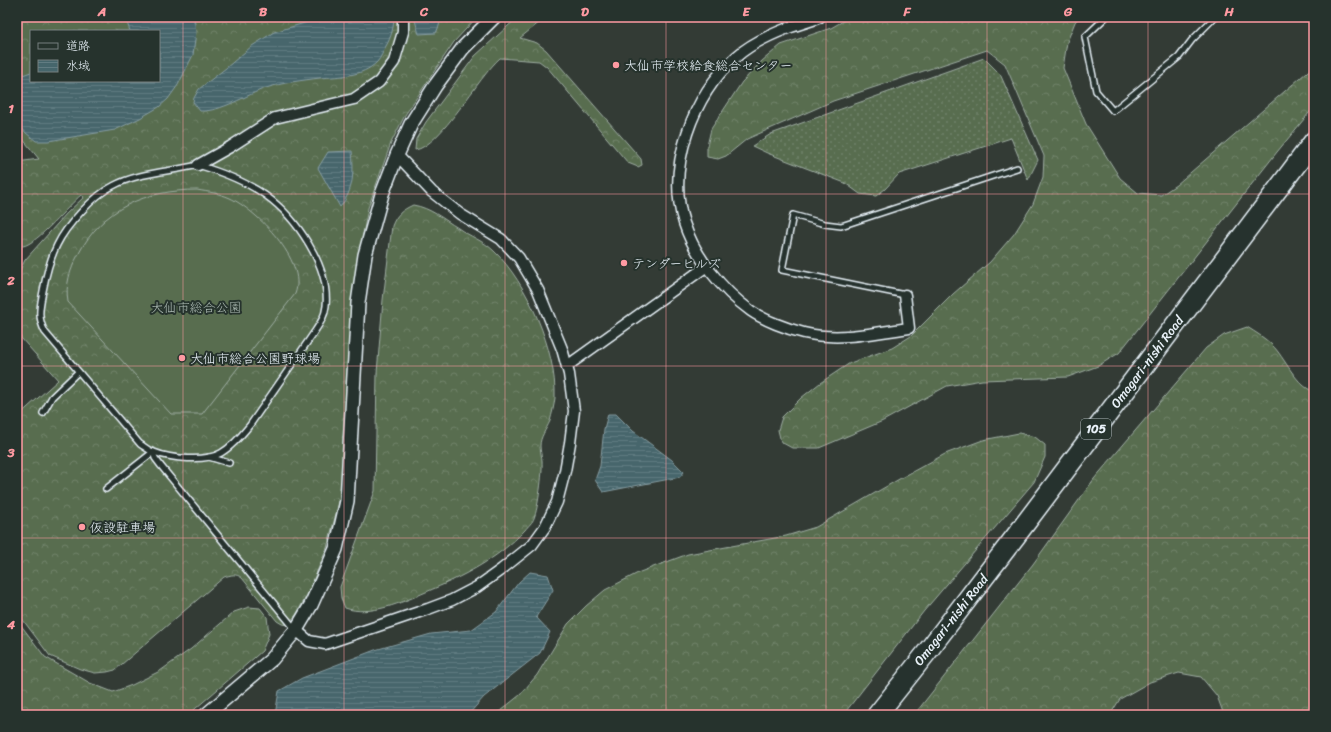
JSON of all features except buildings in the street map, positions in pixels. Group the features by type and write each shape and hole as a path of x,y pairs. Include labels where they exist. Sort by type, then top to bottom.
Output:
{"highway":[{"name":"Omagari-nishi Road","path":"877,715 1015,537 1314,141"}],"street":[{"path":"198,165 230,147 275,118 354,99 379,82 394,62 403,32 403,17"},
{"path":"206,715 272,659 296,630 311,605 336,549 347,501 358,303 365,255 382,194 411,124 435,86 463,48 494,17"},
{"path":"820,17 760,41 736,57 715,79 699,105 687,132 680,163 679,192 684,222 692,242 707,266 726,289 751,311 776,324 804,333 847,337 909,328 905,295"},
{"path":"296,630 309,641 325,644 452,600 477,587 502,570 532,545 545,527 557,502 565,471 574,411 567,366 562,349 541,297 519,258 501,239 460,214 432,192 397,155"},
{"path":"567,366 707,266"}],"lane":[{"path":"1106,17 1085,37 1096,91 1113,111 1179,56 1192,40 1215,17"},
{"path":"198,165 232,177 264,194 279,206 304,235 322,276 326,306 323,319 314,334 250,425 238,439 221,453 208,457 181,458 153,452 140,444 45,332 40,324 39,313 48,268 57,244 77,216 96,197 112,186 136,176 198,165"},
{"path":"905,295 782,270 793,215 825,224 841,226 1017,168"},
{"path":"44,413 52,397 78,372"},
{"path":"153,452 155,458 161,466 296,630"},
{"path":"106,489 153,452"},
{"path":"208,457 229,463"}],"green space":[{"name":"大仙市総合公園","path":"17,17 477,17 454,42 405,115 391,143 368,208 357,266 343,479 338,506 327,548 307,595 296,615 287,625 277,621 240,576 236,575 224,577 115,670 95,673 80,669 50,656 17,612 17,417 58,380 21,338 17,329 17,276 25,260 66,214 84,197 81,195 36,239 23,246 17,245 17,162 39,159 17,132"},
{"path":"518,17 546,17 520,38 537,43 546,50 641,159 642,165 638,167 628,163 547,67 539,61 500,58 491,67 436,137 425,146 415,150 416,139 426,122 475,56"},
{"path":"850,17 1079,17 1075,22 1067,42 1063,68 1086,124 1120,178 1138,193 1161,195 1176,185 1314,66 1314,107 1119,353 1098,366 1068,377 982,380 947,386 883,421 819,448 792,448 781,442 778,430 782,417 801,398 850,363 892,348 911,336 953,294 990,262 1014,234 1033,204 1043,177 1044,156 1005,64 987,50 833,101 747,139 726,156 718,159 707,157 707,146 711,129 742,82 762,61 781,45 831,28"},
{"path":"984,58 1000,74 1038,160 1028,180 1011,138 899,174 876,196 860,194 845,183 752,146 771,134"},
{"name":"大仙市総合公園野球場","path":"197,190 230,198 253,213 277,238 287,252 294,267 297,281 295,294 202,414 171,414 68,302 67,290 71,272 78,255 88,239 100,225 113,214 127,205 143,198 178,191"},
{"path":"413,205 431,211 462,231 486,244 506,264 518,281 538,319 551,360 555,401 550,421 540,443 542,466 536,513 532,522 525,530 503,550 479,566 453,580 397,604 376,610 355,610 345,608 341,598 340,587 375,491 377,373 383,300 392,226 400,213"},
{"path":"1247,327 1272,345 1296,378 1308,389 1314,391 1314,715 1224,715 1217,696 1201,677 1179,673 1150,682 1120,699 1110,715 914,715 1033,564 1094,479 1206,348 1224,335"},
{"path":"1019,433 1035,437 1045,445 1045,457 1034,482 924,611 843,715 495,715 520,695 537,675 568,624 605,590 640,572 688,554 786,536 816,527 945,454 983,440"},
{"path":"249,607 260,608 267,617 269,634 262,651 188,715 22,715 17,708 17,620 45,657 90,683 113,692 132,685 160,671 191,649 234,612"}],"water":[{"path":"125,17 194,17 196,32 193,55 178,85 168,99 159,107 115,130 48,141 36,141 26,133 17,122 17,77 30,72 30,82 160,82 160,30 130,30"},
{"path":"325,17 394,17 393,28 388,43 377,62 365,71 350,75 320,78 272,86 225,106 208,111 200,111 193,102 199,89 252,46 274,32"},
{"path":"414,17 441,17 436,33 419,34"},
{"path":"352,151 352,180 345,201 340,207 318,168 328,152"},
{"path":"608,414 616,414 633,431 672,460 684,472 680,477 603,492 595,480 600,466 604,429"},
{"path":"530,572 548,575 553,590 536,617 550,632 540,653 484,697 468,715 275,715 279,691 302,678 375,650 431,634 471,630 496,612 519,582"}],"place":[{"name":"大仙市学校給食総合センター","path":"616,65"},
{"name":"テンダーヒルズ","path":"624,263"},
{"name":"大仙市総合公園野球場","path":"182,358"},
{"name":"仮設駐車場","path":"82,527"}]}
